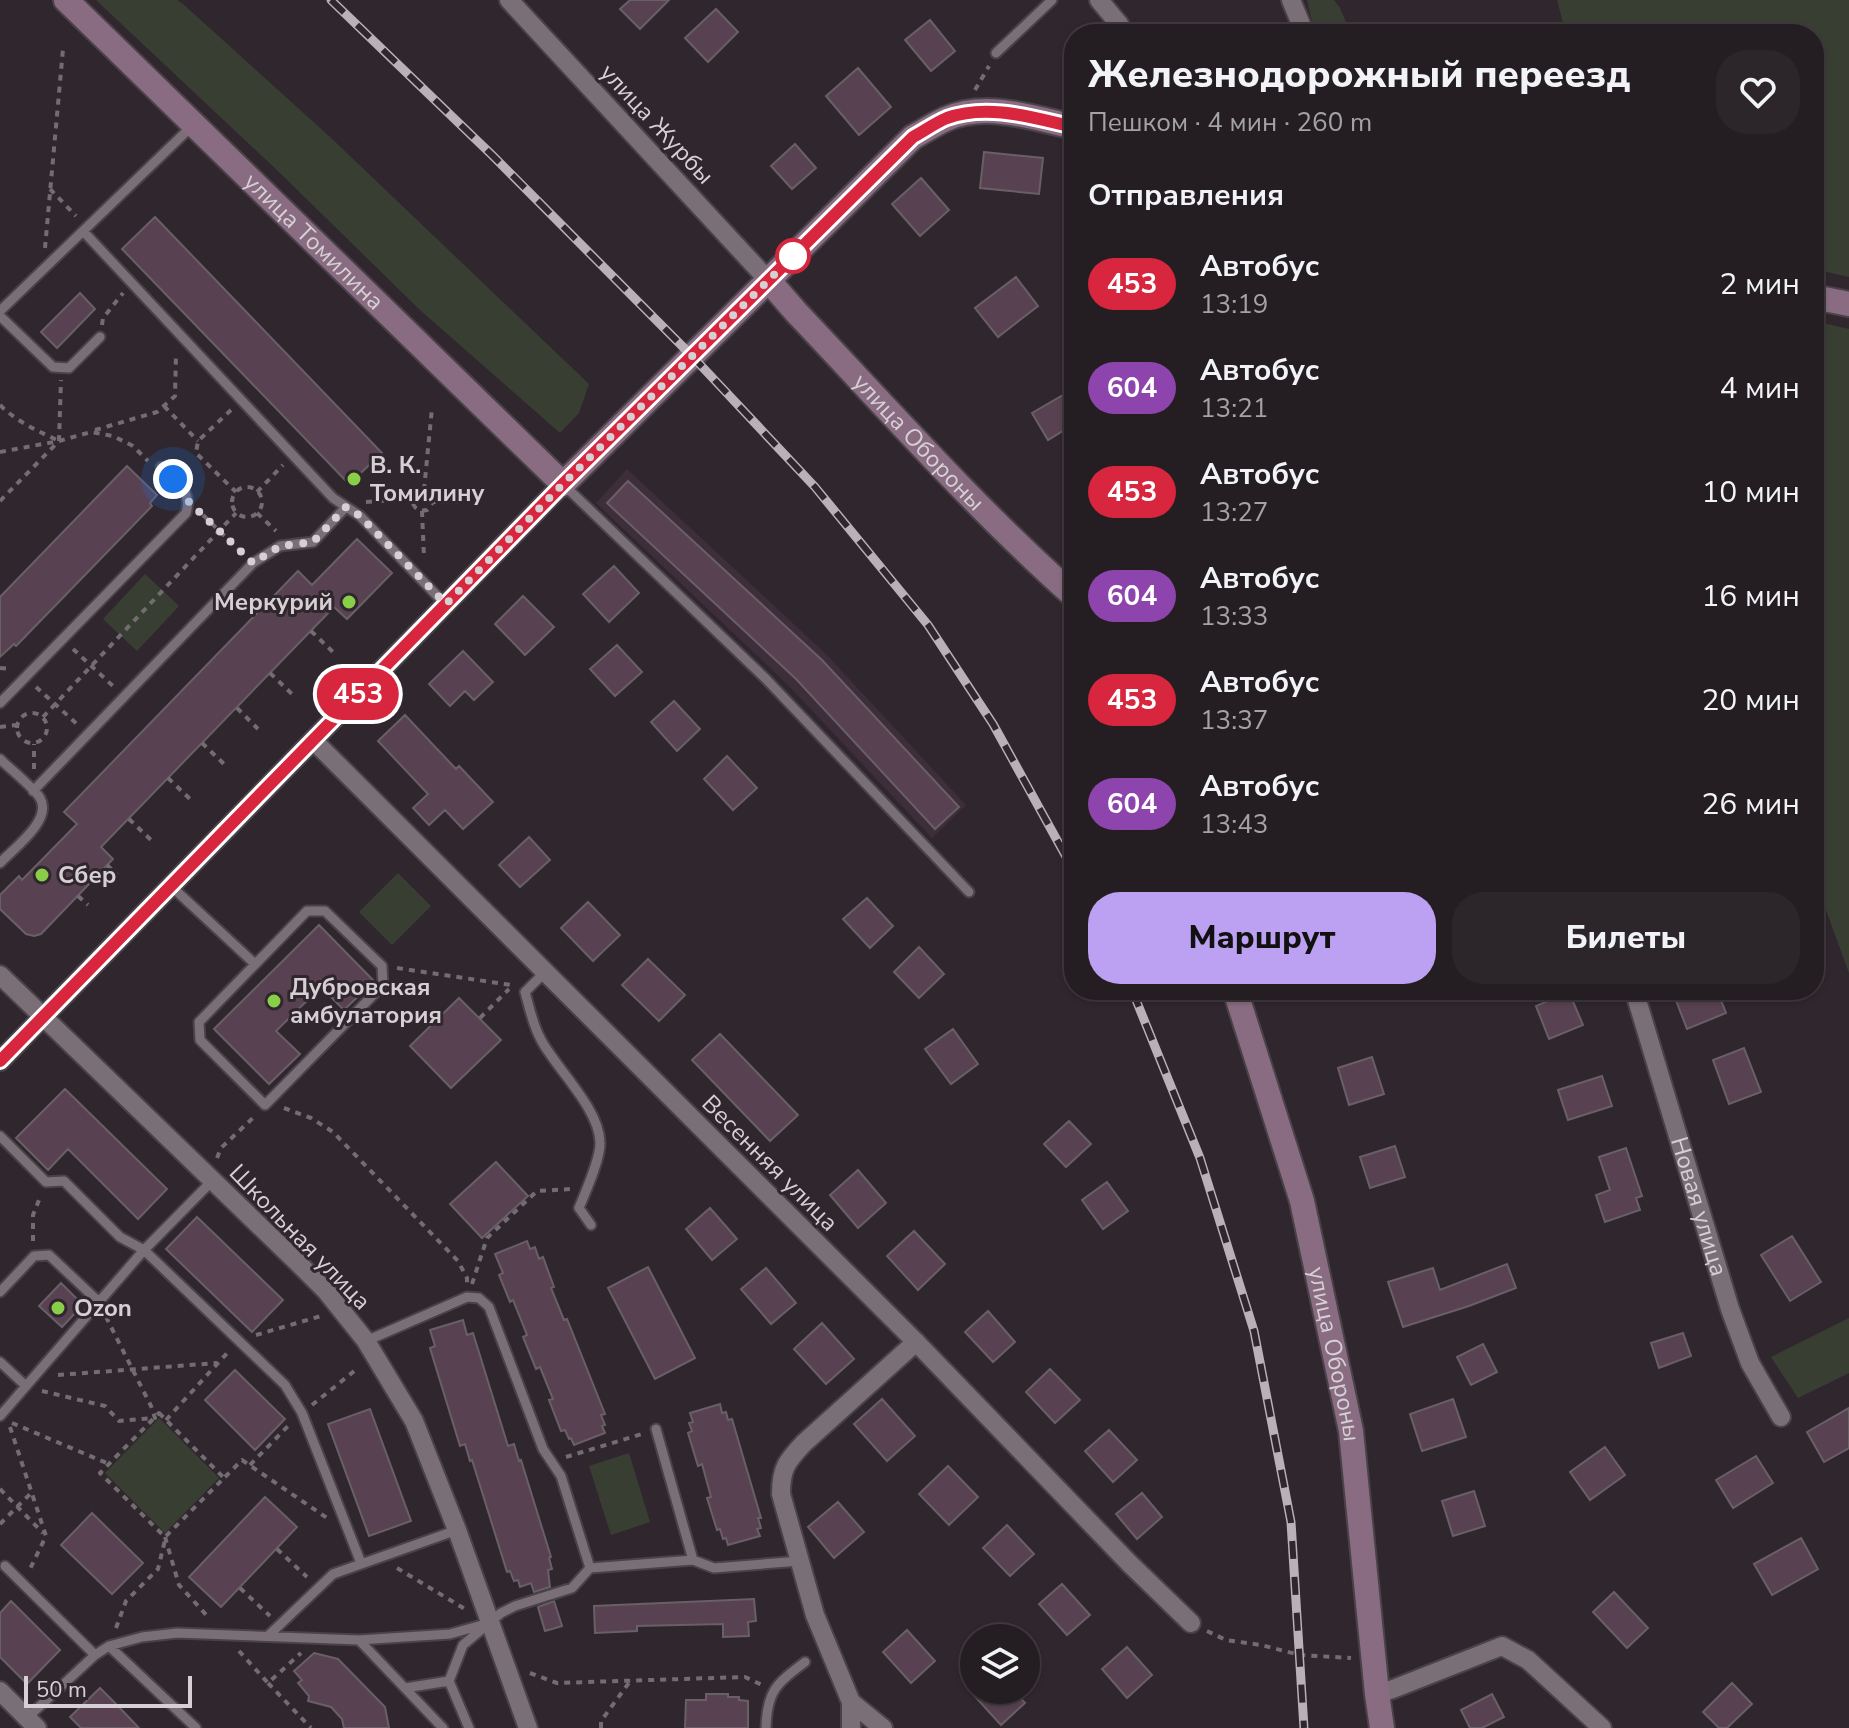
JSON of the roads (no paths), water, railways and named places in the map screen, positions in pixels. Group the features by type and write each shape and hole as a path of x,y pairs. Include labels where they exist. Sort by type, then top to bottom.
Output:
{"street":[{"name":"улица Томилина","path":"66,0 563,484"},
{"name":"улица Журбы","path":"509,0 769,281"},
{"path":"1099,0 1119,24"},
{"path":"1291,0 1301,24"},
{"path":"0,1061 563,484 913,137 948,118 983,111 1016,114 1064,125"},
{"name":"улица Обороны","path":"769,281 976,502 1064,587"},
{"path":"1824,299 1849,304"},
{"name":"Весенняя улица","path":"313,740 916,1342 1191,1623"},
{"name":"Школьная улица","path":"0,975 326,1291 366,1341 414,1421 528,1728"},
{"name":"улица Обороны","path":"1238,1000 1302,1201 1351,1431 1382,1728"},
{"name":"Новая улица","path":"1637,1000 1730,1309 1750,1363 1781,1417"},
{"path":"851,1728 851,1702 815,1615 781,1494 781,1475 789,1459 804,1443 916,1342"},
{"path":"1377,1694 1502,1646 1528,1660 1602,1728"},
{"path":"0,1691 32,1723"},
{"path":"851,1702 883,1728"}],"lane":[{"path":"996,53 1052,0"},
{"path":"100,337 69,368 53,367 0,314 194,124"},
{"path":"85,229 333,498 360,516 446,604"},
{"path":"0,703 186,513 189,502 186,491 161,467"},
{"path":"563,484 766,679 969,892"},
{"path":"33,791 253,563 280,546 313,542 346,507"},
{"path":"0,759 40,798 44,810 41,821 0,863"},
{"path":"171,886 255,964"},
{"path":"307,911 325,911 382,966 383,985 265,1105 200,1040 199,1022 255,964 307,911"},
{"path":"545,972 525,992 534,1024 543,1044 592,1114 601,1143 579,1208 591,1225"},
{"path":"0,1136 46,1182 64,1181 120,1237 144,1250 285,1385 302,1413 361,1563"},
{"path":"0,1416 31,1388 144,1250 213,1180"},
{"path":"0,1292 34,1256 49,1255 99,1302"},
{"path":"366,1341 467,1297 479,1298 489,1307 543,1449 561,1476 590,1568"},
{"path":"0,1362 31,1388"},
{"path":"656,1429 693,1560"},
{"path":"268,1636 333,1574 457,1530"},
{"path":"469,1728 449,1681 463,1645 501,1613 572,1588 590,1568 693,1560 714,1568 800,1561"},
{"path":"5,1566 95,1655"},
{"path":"32,1723 95,1655 109,1646 142,1637 177,1633 359,1640 450,1634 489,1623"},
{"path":"359,1640 443,1728"},
{"path":"109,1646 196,1728"},
{"path":"766,1728 772,1692 786,1676 805,1662"},
{"path":"405,1688 449,1681"}],"railway":[{"path":"331,0 492,155 692,356 815,487 928,625 993,724 1064,853"},
{"path":"1136,1000 1200,1158 1254,1331 1291,1522 1304,1728"}],"place":[{"name":"В. К. Томилину","path":"354,479"},
{"name":"Меркурий","path":"349,602"},
{"name":"Сбер","path":"42,875"},
{"name":"Дубровская амбулатория","path":"274,1001"},
{"name":"Ozon","path":"58,1308"}]}
